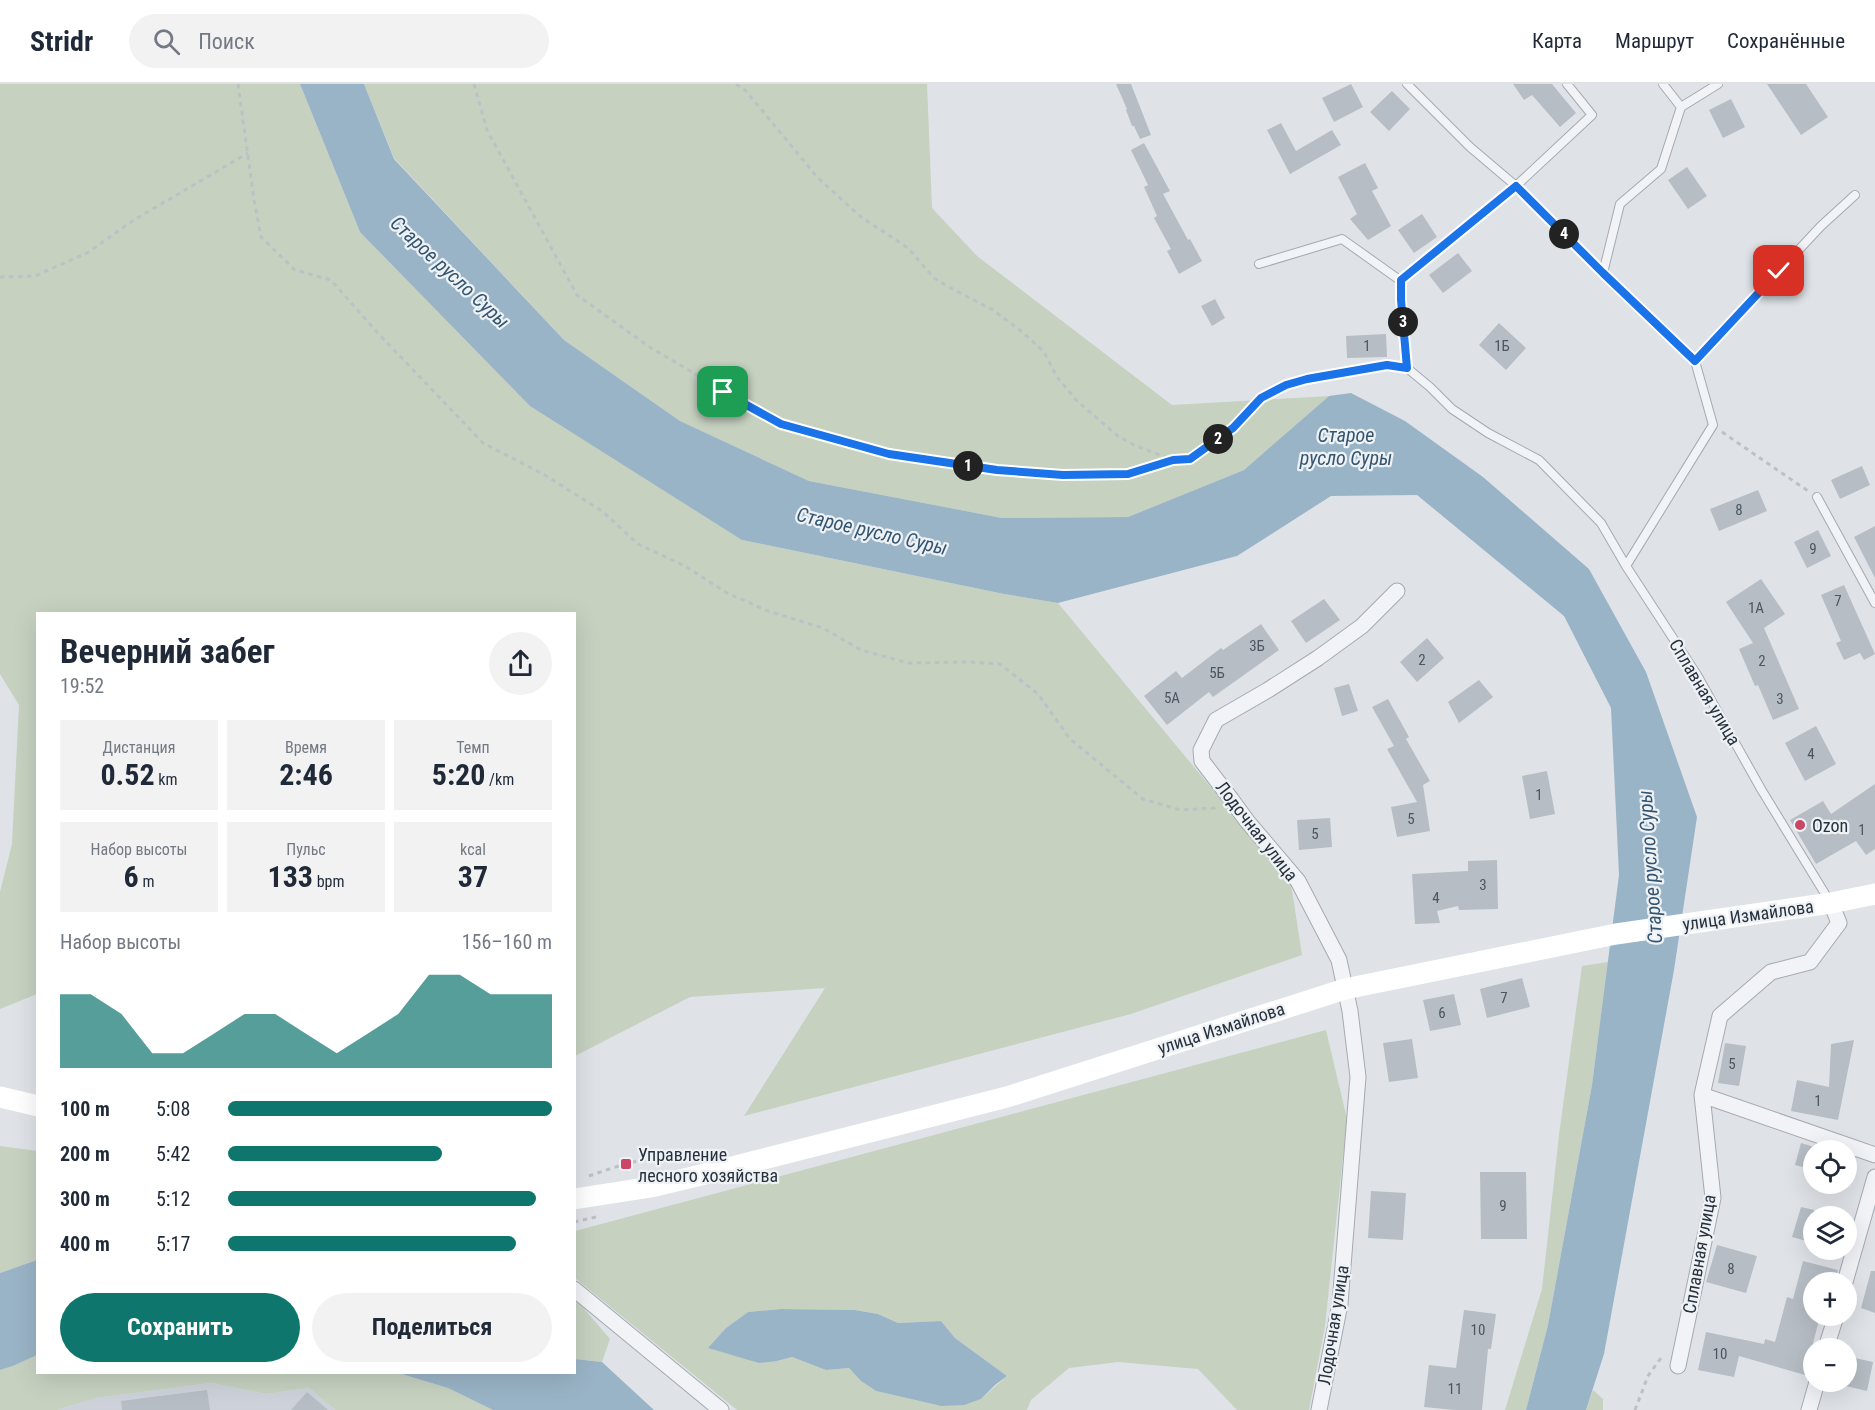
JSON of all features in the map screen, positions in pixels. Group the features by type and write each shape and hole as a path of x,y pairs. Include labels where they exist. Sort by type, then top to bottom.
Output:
{"main road":[{"name":"улица Измайлова","path":"576,1199 651,1187 1007,1097 1345,989 1616,934 1831,903 1875,894"},
{"path":"0,1097 36,1106"}],"street":[{"name":"Лодочная улица","path":"1318,1410 1340,1304 1358,1077 1350,1011 1339,960 1298,881 1231,800 1203,760 1201,750 1216,720 1318,658 1362,626 1397,591"},
{"name":"Сплавная улица","path":"1678,1366 1713,1198 1702,1095 1720,1016 1771,972 1810,962 1839,923 1831,903"},
{"path":"1702,1095 1875,1155"},
{"path":"1848,1272 1875,1177"},
{"path":"576,1291 720,1410"},
{"path":"1809,1410 1814,1392"}],"lane":[{"path":"1407,84 1470,147 1516,186 1695,361 1713,426 1626,566"},
{"path":"1401,280 1516,186 1592,115 1567,84"},
{"path":"1663,84 1681,107"},
{"path":"1603,273 1620,204 1661,169 1681,107 1718,84"},
{"path":"1695,361 1821,226 1855,195"},
{"path":"1259,264 1342,239 1401,280"},
{"path":"1401,280 1407,368"},
{"name":"Сплавная улица","path":"1407,368 1452,409 1488,433 1539,460 1601,523 1626,566 1697,675 1761,789 1831,903"},
{"path":"1817,497 1875,603"}],"path":[{"path":"238,84 261,237 295,270 331,280 376,331 483,443 543,474 602,511 638,544 685,566 737,598 824,628 861,650 908,663 1000,664 1038,694 1070,739 1143,799 1180,810 1214,808 1231,800"},
{"path":"474,84 487,130 577,295 651,348 781,424 889,454 997,470 1063,475 1128,474 1173,460 1190,459 1233,428 1261,398 1286,385 1307,379 1387,365 1407,368"},
{"path":"736,84 746,91 818,178 861,217 908,248 934,278 993,310 1021,331 1044,352 1057,377 1077,401 1118,436 1134,445 1173,460"},
{"path":"0,277 35,276 87,253 134,220 248,153"},
{"path":"1713,426 1817,497"},
{"path":"1635,1410 1648,1376 1668,1348 1685,1332"}],"shaded area":[{"path":"211,1383 266,1394 309,1388 335,1410 57,1410 96,1398"}],"green space":[{"path":"0,84 300,84 360,232 742,540 1058,603 1291,884 1302,955 1131,1014 744,1116 825,988 690,997 576,1055 576,612 36,612 36,994 0,1009 0,892 12,844 19,705 0,674"},
{"path":"364,84 927,84 932,208 977,256 1172,405 1329,396 1244,470 1128,517 1002,518 809,481 680,421 564,340 394,158"},
{"path":"1608,962 1592,1085 1548,1325 1526,1410 1505,1410 1542,1289 1559,1135 1582,966"},
{"path":"1326,1030 1347,1119 1325,1326 1309,1410 1237,1410 1198,1369 1118,1362 1069,1368 1031,1400 1027,1410 737,1410 576,1279 576,1231","holes":["781,1309 855,1310 878,1314 898,1323 941,1321 955,1338 1007,1376 981,1399 941,1406 876,1391 861,1381 849,1368 826,1370 792,1357 777,1361 740,1357 709,1348 726,1328 748,1312"]},
{"path":"0,1146 36,1151 36,1260 0,1273"},
{"path":"576,1299 610,1339 602,1362 576,1359"},
{"path":"36,1355 36,1374 401,1374 448,1388 493,1410 335,1410 309,1388 266,1394 211,1383 96,1398 57,1410 0,1410 0,1370"},
{"path":"1593,1390 1603,1399 1603,1410 1586,1410"}],"water":[{"name":"Старое русло Суры","path":"300,84 364,84 394,159 564,340 680,421 809,481 1002,518 1128,517 1244,470 1329,396 1351,393 1405,421 1483,477 1589,569 1646,672 1697,817 1674,970 1604,1354 1586,1410 1526,1410 1548,1325 1592,1085 1619,875 1611,708 1564,616 1417,495 1331,496 1237,556 1058,603 742,540 530,406 360,232"},
{"path":"36,1260 36,1355 0,1370 0,1273"},
{"path":"781,1309 855,1310 878,1314 898,1323 941,1321 955,1338 1007,1376 981,1399 964,1405 941,1406 876,1391 861,1381 849,1368 826,1370 792,1357 759,1363 708,1348 726,1328 748,1312"},
{"path":"576,1359 602,1362 654,1410 493,1410 448,1388 401,1374 576,1374"}],"building":[{"path":"1116,84 1131,84 1151,135 1140,139 1132,126"},
{"path":"1351,84 1363,107 1334,122 1322,98"},
{"path":"1513,84 1552,84 1576,113 1560,127 1532,95 1524,100"},
{"path":"1767,84 1806,84 1828,117 1801,135"},
{"path":"1392,91 1410,109 1389,131 1370,112"},
{"path":"1731,99 1745,127 1723,138 1709,110"},
{"path":"1281,123 1296,151 1332,130 1341,145 1290,174 1267,130"},
{"path":"1144,143 1170,191 1163,194 1202,261 1179,274 1167,251 1171,249 1154,218 1157,216 1144,187 1148,185 1131,150"},
{"path":"1365,163 1378,188 1372,191 1391,226 1368,240 1350,219 1357,214 1338,177"},
{"path":"1687,167 1707,196 1688,209 1668,180"},
{"path":"1422,214 1437,237 1414,253 1398,230"},
{"path":"1458,253 1472,271 1443,293 1429,275"},
{"path":"1215,299 1225,318 1212,326 1201,306"},
{"path":"1499,323 1526,348 1506,370 1479,345"},
{"path":"1386,334 1387,357 1347,358 1346,336"},
{"path":"1862,466 1870,485 1840,499 1831,480"},
{"path":"1758,490 1767,511 1719,531 1710,509"},
{"path":"1875,526 1875,578 1854,537"},
{"path":"1818,530 1831,556 1807,568 1794,542"},
{"path":"1761,579 1785,614 1764,628 1799,709 1773,720 1739,649 1753,643 1726,602"},
{"path":"1844,585 1875,654 1864,660 1860,653 1844,660 1836,643 1841,641 1821,595"},
{"path":"1324,599 1340,620 1306,643 1291,621"},
{"path":"1261,624 1279,650 1213,697 1209,692 1167,725 1144,696 1176,671 1182,678 1221,648 1223,650"},
{"path":"1427,638 1444,658 1417,682 1400,662"},
{"path":"1479,680 1493,697 1459,723 1448,702"},
{"path":"1349,684 1358,711 1342,716 1334,688"},
{"path":"1388,699 1409,737 1406,739 1430,781 1423,785 1430,831 1397,837 1391,807 1417,802 1387,749 1394,746 1372,707"},
{"path":"1816,726 1836,764 1805,781 1785,743"},
{"path":"1547,771 1555,814 1530,819 1522,776"},
{"path":"1875,784 1875,849 1866,855 1856,841 1816,864 1790,820 1823,801 1831,814"},
{"path":"1330,818 1332,847 1299,850 1297,820"},
{"path":"1497,860 1498,909 1459,910 1458,906 1437,911 1440,923 1415,924 1412,874 1468,871 1468,861"},
{"path":"1522,978 1530,1007 1487,1018 1480,989"},
{"path":"1454,994 1461,1025 1430,1031 1423,1000"},
{"path":"1412,1039 1418,1078 1389,1082 1383,1043"},
{"path":"1854,1040 1838,1120 1791,1111 1797,1080 1829,1087 1831,1044"},
{"path":"1725,1043 1746,1046 1739,1086 1718,1083"},
{"path":"1801,1143 1803,1144 1803,1167 1795,1165"},
{"path":"1480,1172 1526,1172 1527,1239 1481,1239"},
{"path":"1371,1191 1406,1193 1403,1240 1368,1238"},
{"path":"1801,1207 1803,1207 1803,1240 1792,1237"},
{"path":"1717,1245 1757,1256 1746,1293 1706,1282"},
{"path":"1803,1261 1838,1270 1837,1272 1803,1272 1803,1326 1817,1326 1814,1338 1803,1338 1803,1374 1739,1356 1734,1377 1698,1370 1706,1332 1764,1344 1765,1339 1775,1342 1787,1297 1793,1299"},
{"path":"1871,1271 1875,1271 1875,1313 1861,1308"},
{"path":"1464,1310 1496,1314 1491,1349 1488,1349 1482,1410 1424,1407 1429,1365 1456,1368"},
{"path":"1857,1358 1873,1362 1867,1391 1857,1389"},
{"path":"207,1390 210,1410 122,1410 121,1401"},
{"path":"307,1392 328,1410 291,1410"}],"place":[{"name":"Ozon","path":"1800,825"},
{"name":"Управление лесного хозяйства","path":"626,1164"}],"route":[{"path":"723,392 781,424 889,454 997,470 1063,475 1128,474 1173,460 1190,459 1233,428 1261,398 1286,385 1307,379 1387,365 1407,368 1401,280 1516,186 1695,361 1779,271"}]}
